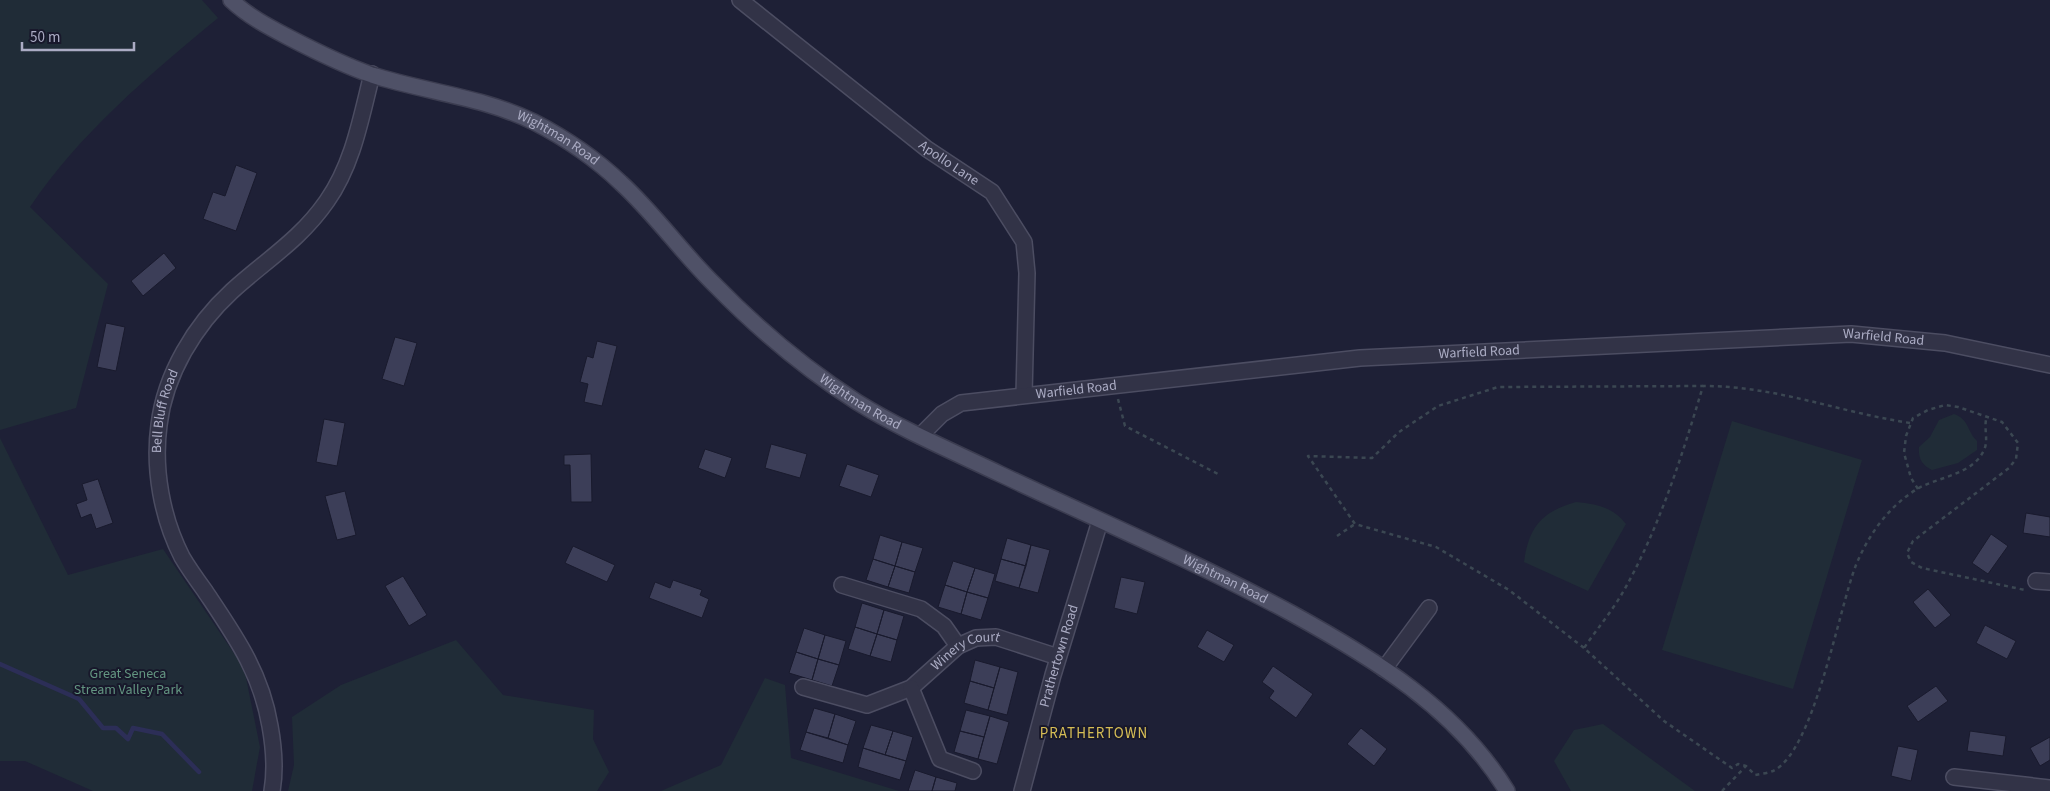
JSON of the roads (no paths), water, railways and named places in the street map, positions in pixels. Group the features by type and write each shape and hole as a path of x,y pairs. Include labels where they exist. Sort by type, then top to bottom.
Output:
{"main road":[{"name":"Wightman Road","path":"231,0 247,15 324,55 372,74 494,105 534,122 573,144 622,184 714,285 786,353 858,402 920,436 1222,576 1344,642 1441,711 1480,754 1507,791"}],"street":[{"name":"Apollo Lane","path":"740,0 927,149 992,192 1024,242 1027,273 1024,395"},
{"name":"Bell Bluff Road","path":"272,791 275,756 266,702 258,679 242,646 183,557 174,537 159,484 157,468 159,424 171,379 197,329 232,292 291,244 327,202 343,174 355,143 372,74"},
{"name":"Warfield Road","path":"920,436 942,414 961,403 1360,358 1851,334 1945,343 2050,365"},
{"name":"Prathertown Road","path":"1022,791 1058,657 1100,521"},
{"path":"842,585 921,609 944,626 958,646"},
{"path":"1384,669 1429,608"},
{"name":"Winery Court","path":"911,688 958,646 976,638 996,637 1058,657"},
{"path":"803,686 867,705 911,688 940,759 973,771"},
{"path":"1954,776 2050,788"}],"waterway":[{"path":"0,664 79,699 103,728 116,728 128,739 133,728 162,734 199,772"}],"district":[{"name":"PRATHERTOWN","path":"1094,733"}],"park label":[{"name":"Great Seneca Stream Valley Park","path":"128,682"}]}
